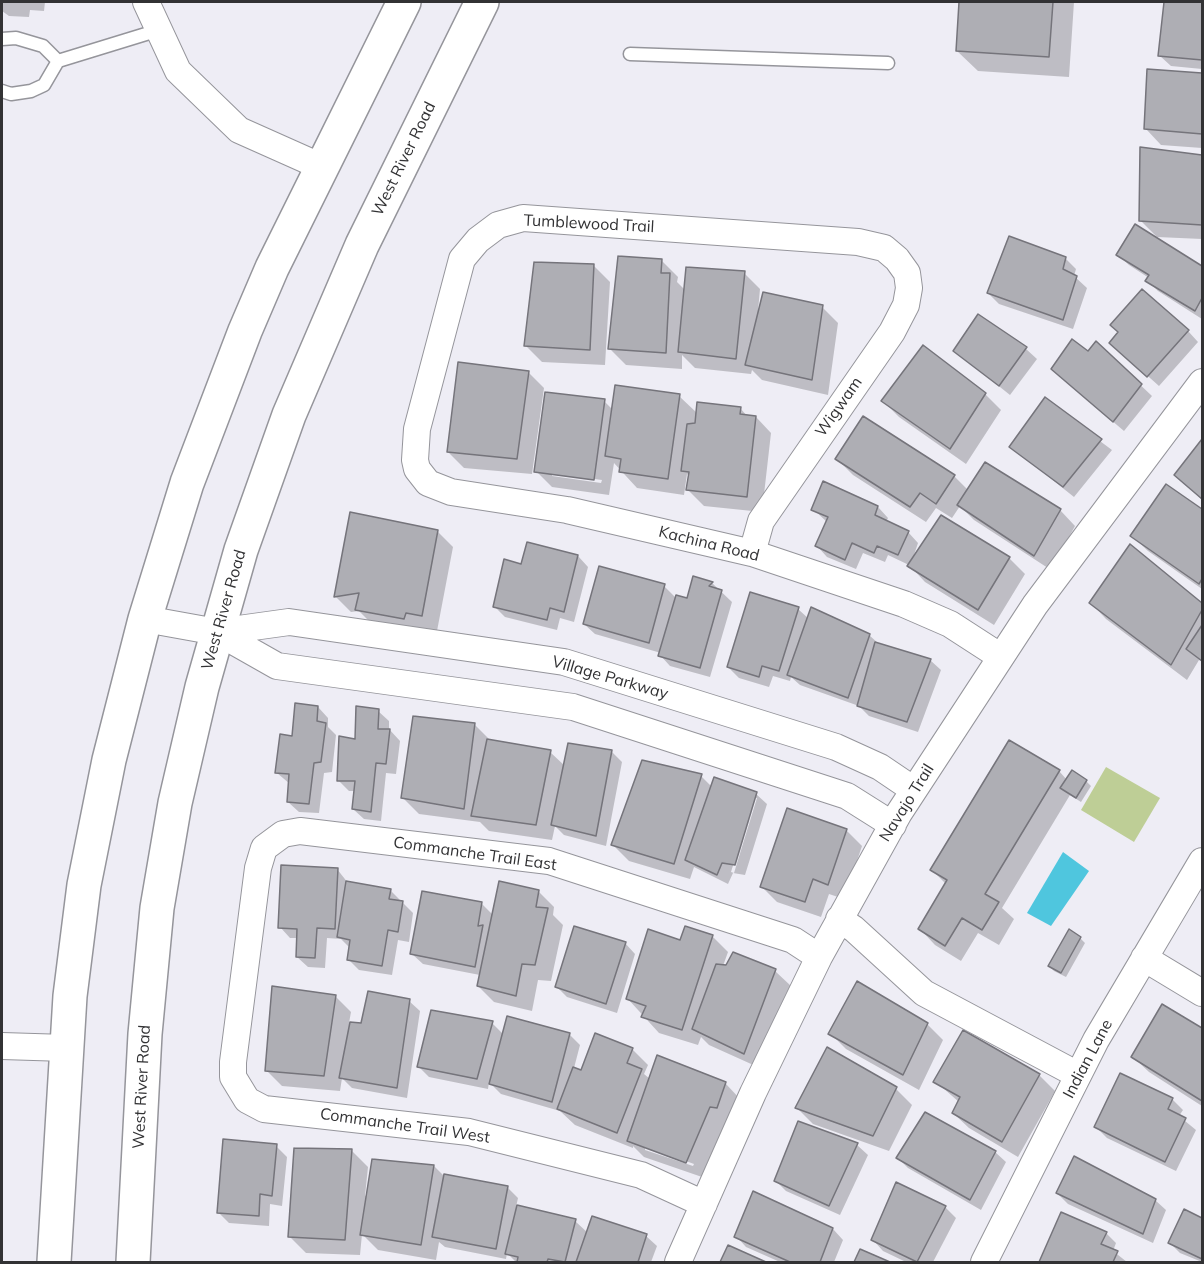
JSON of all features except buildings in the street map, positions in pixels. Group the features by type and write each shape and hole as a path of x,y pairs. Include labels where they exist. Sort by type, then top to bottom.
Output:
{"main road":[{"path":"54,1263 72,974 96,822 145,619 187,483 215,406 272,268 404,2"},
{"name":"West River Road","path":"133,1263 144,1034 157,908 184,756 217,632 271,466 322,336 408,149 482,2"}],"street":[{"path":"146,2 178,71 239,130 322,167"},
{"name":"Tumblewood Trail","path":"415,460 417,429 462,259 478,240 498,225 523,218 535,218 858,242 884,248 897,259"},
{"name":"Wigwam","path":"752,553 761,521 892,332 906,305 909,288 907,273 897,259"},
{"name":"Navajo Trail","path":"678,1263 753,1093 819,957 892,825 1035,605 1203,382"},
{"name":"Kachina Road","path":"415,460 417,469 428,483 451,492 567,510 752,553 904,604 950,624 1001,657"},
{"name":"Village Parkway","path":"145,619 217,632 289,622 564,662 836,747 880,767 914,790"},
{"name":"Village Parkway","path":"217,632 277,666 573,707 847,796 892,825"},
{"name":"Commanche Trail East","path":"233,1062 258,868 264,848 283,834 300,831 549,861 793,940 819,957"},
{"name":"Indian Lane","path":"984,1263 1078,1075 1144,958 1203,861"},
{"path":"839,919 854,929 924,993 1078,1075"},
{"path":"1144,958 1203,993"},
{"path":"2,1046 66,1048"},
{"name":"Commanche Trail West","path":"233,1062 233,1077 239,1090 247,1100 264,1109 469,1132 641,1175 704,1204"}],"lane":[{"path":"2,92 11,94 32,91 44,85 58,61 159,30"},
{"path":"2,39 16,38 43,46 58,61"},
{"path":"630,54 888,63"}],"green space":[{"path":"1106,767 1160,798 1134,842 1081,810"}],"water":[{"path":"1063,852 1089,871 1051,926 1027,913"}]}
